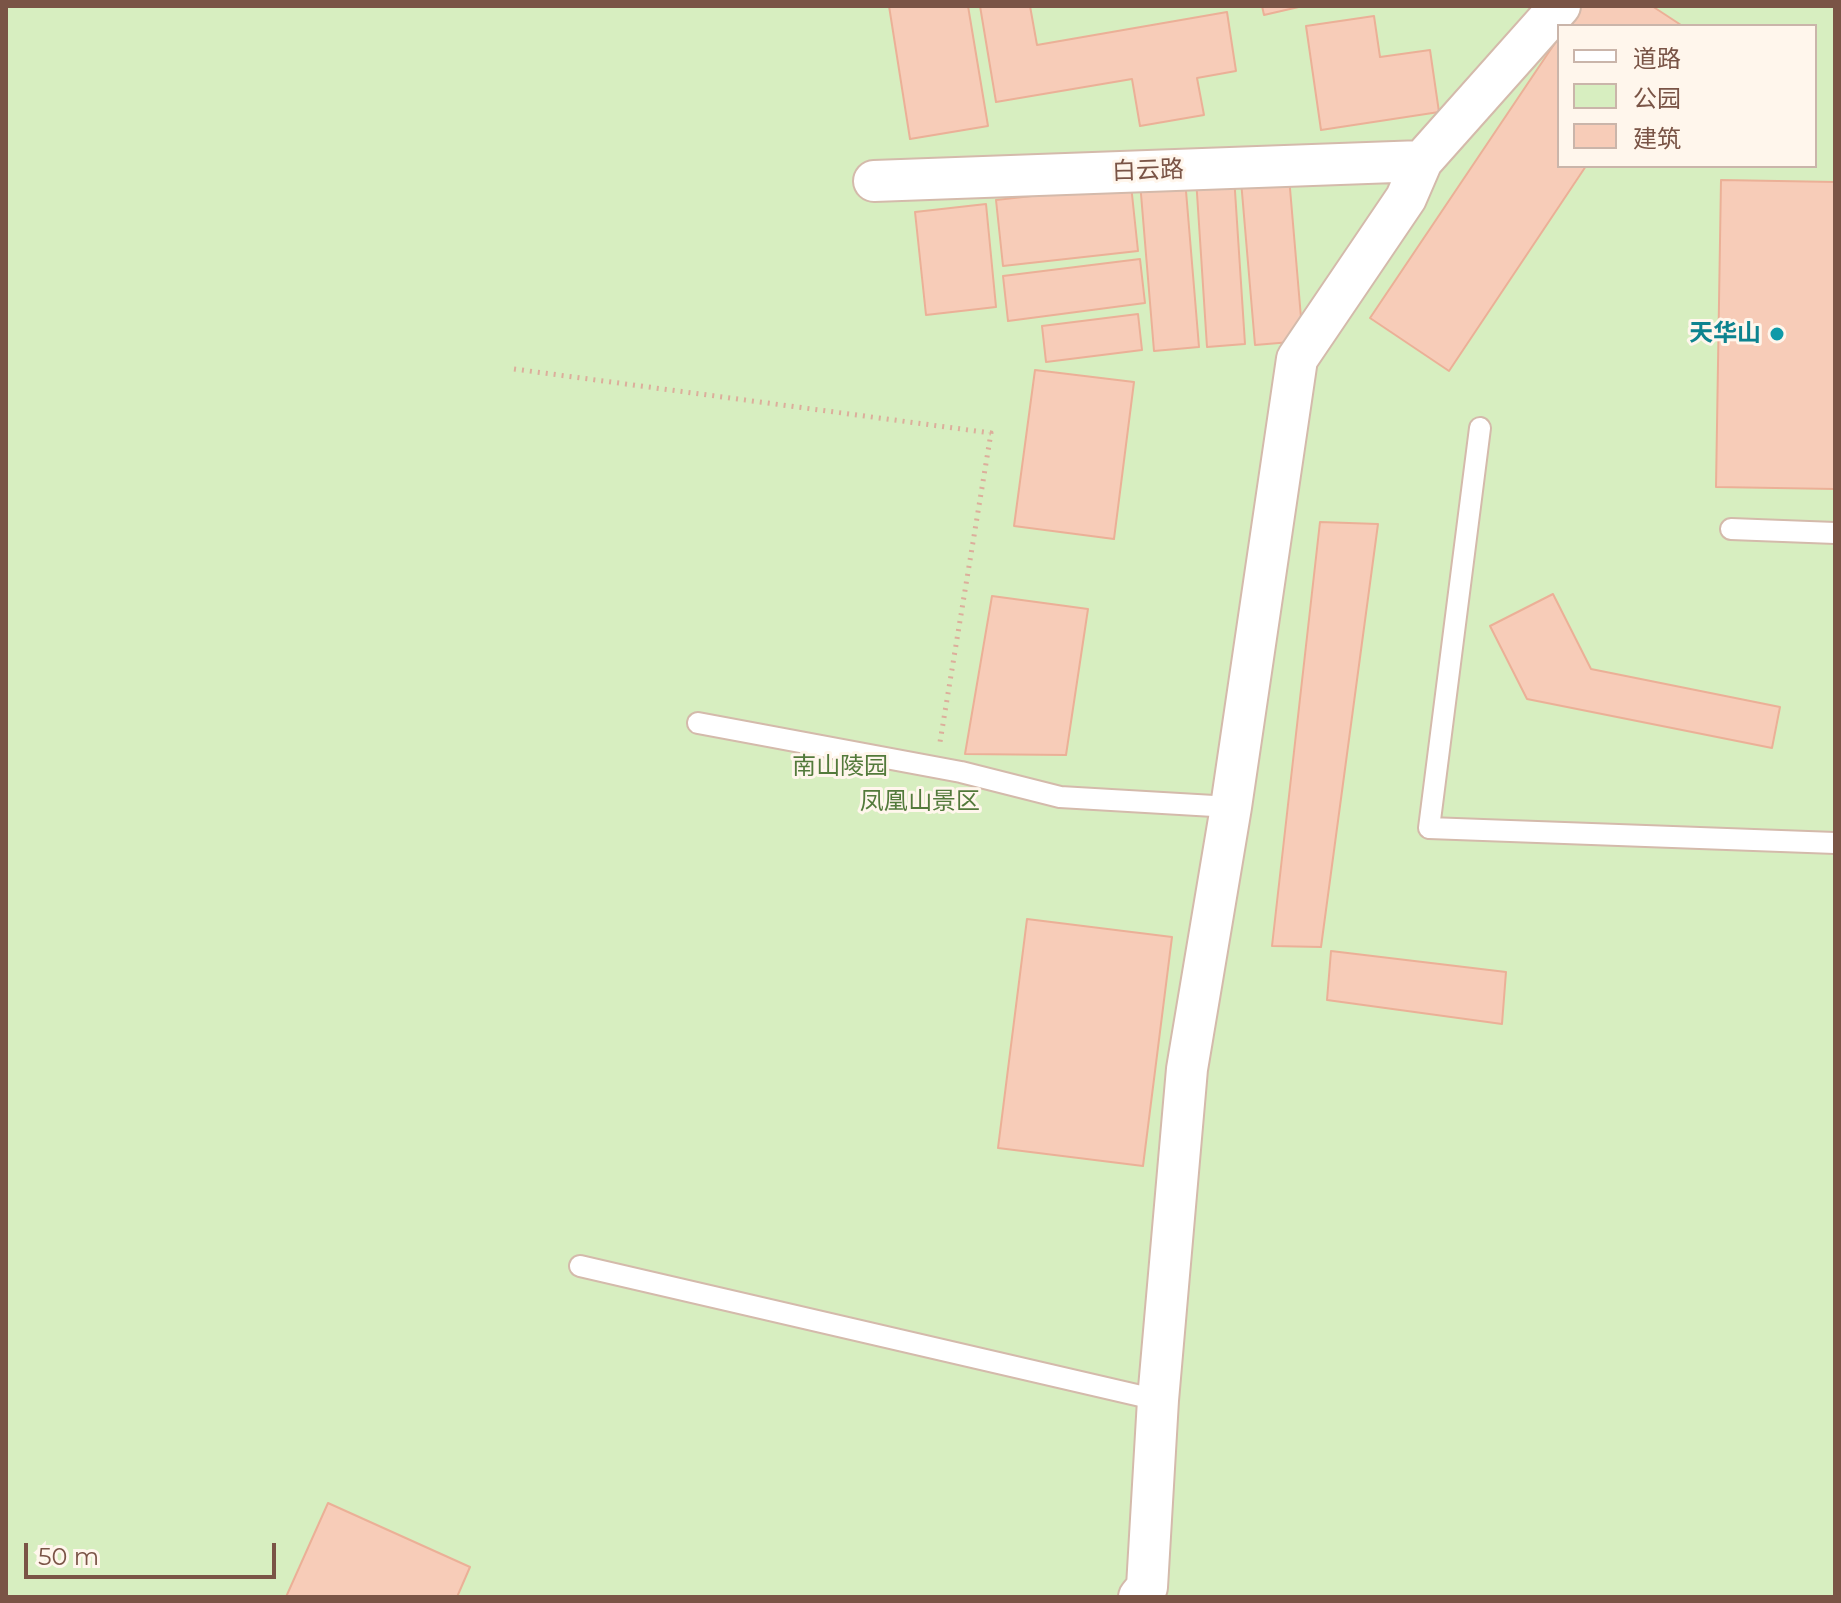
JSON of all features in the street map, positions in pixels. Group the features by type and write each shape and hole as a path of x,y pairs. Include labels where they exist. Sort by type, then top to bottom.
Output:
{"street":[{"path":"1139,1597 1147,1587 1158,1400 1187,1069 1231,807 1297,359 1406,198 1422,161 1560,6"},
{"name":"白云路","path":"874,181 1422,161"}],"lane":[{"path":"1480,428 1429,828 1835,843"},
{"path":"1731,529 1835,533"},
{"path":"698,723 936,767 1060,797 1231,807"},
{"path":"580,1266 1158,1400"}],"path":[{"path":"514,369 991,433 936,767"}],"green space":[{"name":"凤凰山景区","path":"6,6 1835,6 1835,1597 6,1597"}],"building":[{"path":"889,6 968,6 988,126 910,139"},
{"path":"980,6 1030,6 1037,45 1227,12 1236,71 1197,78 1204,115 1140,126 1132,79 996,102"},
{"path":"1262,6 1303,6 1264,15"},
{"path":"1580,6 1652,6 1679,24 1567,24"},
{"path":"1374,16 1380,57 1430,50 1439,112 1321,130 1306,26"},
{"path":"1557,40 1557,168 1585,168 1449,371 1370,318"},
{"path":"1288,165 1303,341 1255,345 1240,169"},
{"path":"1234,176 1245,344 1207,347 1196,178"},
{"path":"1185,179 1199,347 1154,351 1140,182"},
{"name":"天华山","path":"1721,180 1835,182 1835,489 1716,487"},
{"path":"1131,185 1138,251 1003,266 996,200"},
{"path":"986,204 996,307 926,315 915,212"},
{"path":"1140,259 1145,303 1008,321 1003,276"},
{"path":"1138,314 1142,350 1046,362 1042,326"},
{"path":"1035,370 1134,382 1114,539 1014,526"},
{"path":"1320,522 1378,524 1321,947 1272,946"},
{"path":"1553,594 1591,669 1780,707 1772,748 1527,699 1490,626"},
{"path":"992,596 1088,609 1066,755 965,754"},
{"path":"1027,919 1172,937 1143,1166 998,1148"},
{"path":"1331,951 1506,972 1502,1024 1327,1000"},
{"path":"328,1503 470,1567 457,1597 286,1597"}],"place":[{"name":"天华山","path":"1777,334"}],"park label":[{"name":"南山陵园","path":"840,767"}]}
